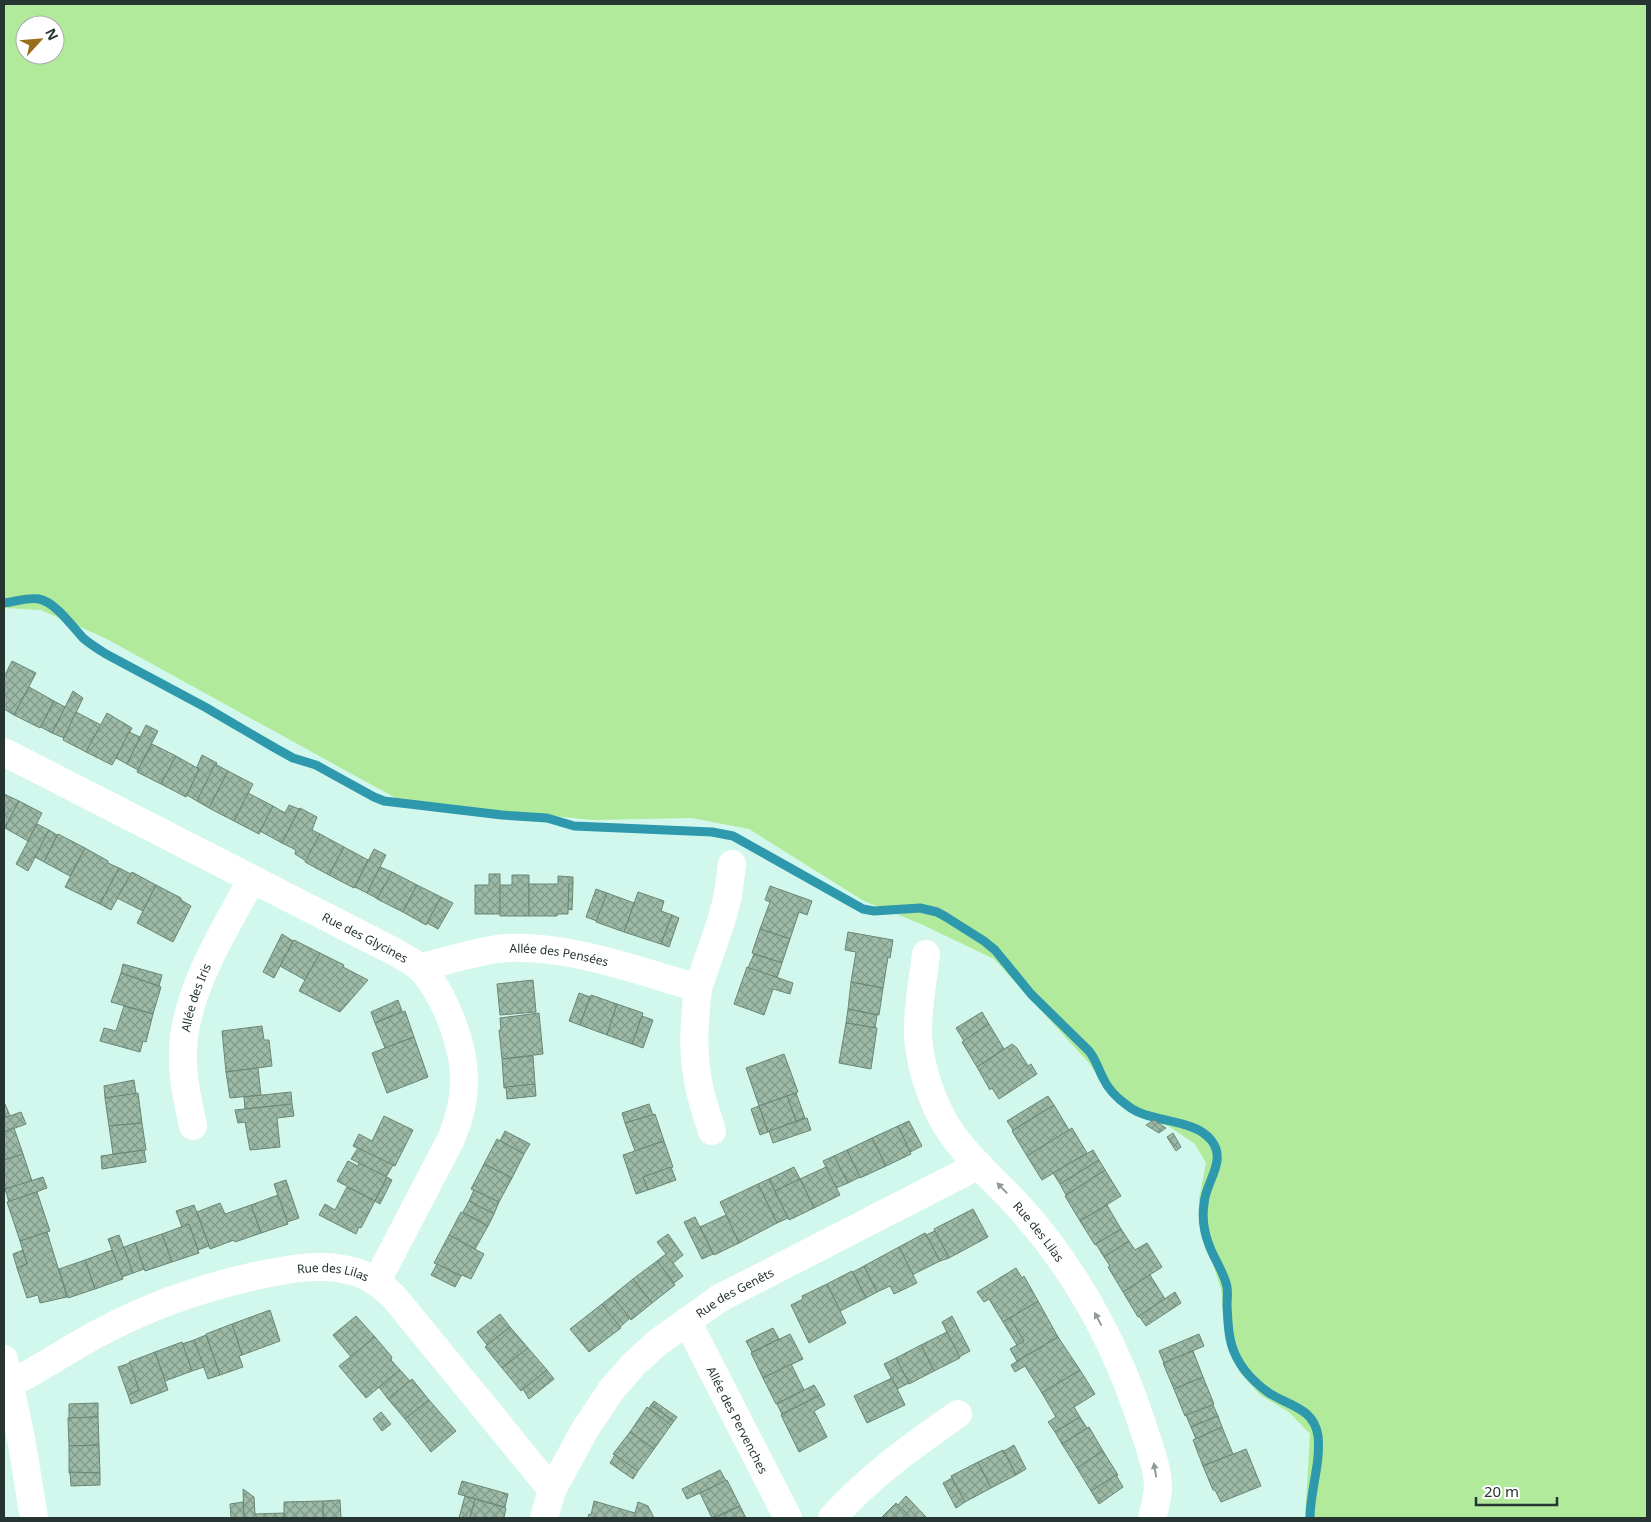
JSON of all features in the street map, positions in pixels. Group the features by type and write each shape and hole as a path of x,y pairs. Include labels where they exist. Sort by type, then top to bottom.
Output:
{"street":[{"name":"Rue des Glycines","path":"4,752 391,950 420,968 430,980 442,999 460,1043 465,1070 464,1098 451,1140 376,1281"},
{"path":"712,1131 696,1074 694,1029 698,988 721,922 728,896 732,864"},
{"name":"Allée des Iris","path":"192,1126 185,1088 182,1053 185,1027 193,998 207,963 252,879"},
{"name":"Allée des Pensées","path":"420,968 498,949 528,948 564,952 600,960 698,988"},
{"name":"Rue des Lilas","path":"926,954 918,1036 921,1062 941,1116 954,1137 1023,1210 1074,1278 1093,1310 1112,1347 1136,1402 1154,1462 1158,1489 1152,1518"},
{"name":"Rue des Genêts","path":"552,1490 572,1450 612,1389 646,1353 687,1321 720,1298 979,1165"},
{"name":"Rue des Lilas","path":"6,1377 70,1348 142,1311 180,1297 221,1284 272,1272 311,1266 336,1268 376,1281 394,1296 552,1490"},
{"name":"Allée des Pervenches","path":"687,1321 788,1518"},
{"path":"6,1377 22,1438 34,1518"},
{"path":"832,1518 890,1462 958,1414"},
{"path":"544,1518 552,1490"}],"green space":[{"path":"4,4 1647,4 1647,1518 1305,1518 1310,1434 1289,1412 1260,1395 1239,1371 1225,1332 1221,1289 1202,1231 1199,1199 1206,1163 1195,1144 1170,1127 1124,1108 1106,1089 1089,1063 994,959 921,924 864,901 749,829 692,818 594,820 401,801 105,638 41,610 4,608"}],"building":[{"path":"12,661 36,673 14,715 4,709 4,677"},
{"path":"29,687 54,701 40,728 14,715"},
{"path":"73,691 83,698 64,738 52,733"},
{"path":"54,701 65,707 52,733 41,727"},
{"path":"76,712 101,725 86,752 63,740"},
{"path":"107,713 132,728 112,765 86,752"},
{"path":"146,725 158,731 138,770 127,764"},
{"path":"129,732 140,737 127,764 116,758"},
{"path":"152,744 176,756 161,784 137,772"},
{"path":"202,755 217,763 197,801 187,795 199,769 197,767"},
{"path":"176,756 199,769 186,797 161,784"},
{"path":"215,764 228,771 209,808 197,801"},
{"path":"228,771 253,784 234,821 209,808"},
{"path":"248,793 273,806 259,834 234,821"},
{"path":"4,794 19,801 5,828 4,828"},
{"path":"19,801 42,813 28,841 5,828"},
{"path":"289,805 299,809 282,843 260,831 273,806 285,813"},
{"path":"300,808 317,817 312,830 320,834 306,861 295,854 296,850 282,843"},
{"path":"37,824 49,830 28,871 16,864"},
{"path":"49,830 57,835 44,862 35,857"},
{"path":"58,834 85,848 70,876 44,862"},
{"path":"320,834 344,847 329,875 305,862"},
{"path":"344,847 368,860 354,888 329,875"},
{"path":"85,848 119,868 100,904 65,887"},
{"path":"374,849 386,855 367,893 355,887"},
{"path":"380,867 392,872 378,899 367,893"},
{"path":"119,868 131,874 111,910 100,904"},
{"path":"132,872 156,885 143,911 117,898"},
{"path":"392,872 417,885 403,912 377,899"},
{"path":"489,874 500,874 500,914 475,914 475,885 489,885"},
{"path":"512,875 529,875 529,916 500,916 500,885 512,885"},
{"path":"558,876 573,877 573,884 569,884 568,914 529,916 529,884 558,884"},
{"path":"569,884 573,884 572,910 568,909"},
{"path":"156,885 181,898 181,900 191,906 173,942 137,923"},
{"path":"417,885 441,897 426,925 403,912"},
{"path":"770,886 812,901 807,915 799,912 790,939 760,929 770,902 765,900"},
{"path":"596,889 607,893 597,921 586,917"},
{"path":"638,892 664,901 661,911 672,915 661,944 624,932"},
{"path":"607,893 634,903 624,932 596,922"},
{"path":"441,897 453,903 438,929 427,923"},
{"path":"672,915 679,918 669,947 661,944"},
{"path":"760,929 790,939 782,963 752,953"},
{"path":"848,932 893,940 883,988 851,982 856,952 845,950"},
{"path":"282,934 293,941 274,978 263,972"},
{"path":"294,940 320,953 305,980 280,966"},
{"path":"320,953 368,980 340,1012 299,991"},
{"path":"754,954 782,963 777,978 748,968"},
{"path":"123,964 162,975 159,986 121,973"},
{"path":"747,967 793,983 790,994 773,989 764,1015 734,1004"},
{"path":"121,973 161,987 153,1014 111,1002"},
{"path":"533,980 536,1012 500,1015 497,984"},
{"path":"851,982 883,988 879,1015 848,1009"},
{"path":"579,993 590,997 580,1025 569,1021"},
{"path":"591,995 617,1004 607,1035 580,1025"},
{"path":"398,1000 402,1011 375,1023 371,1012"},
{"path":"617,1004 643,1013 632,1044 607,1035"},
{"path":"124,1006 153,1014 146,1042 143,1041 140,1052 100,1041 104,1028 116,1031"},
{"path":"848,1009 877,1015 875,1028 846,1023"},
{"path":"405,1011 414,1037 385,1048 375,1023"},
{"path":"982,1012 989,1024 964,1041 956,1028"},
{"path":"539,1013 543,1054 502,1059 499,1030 501,1030 500,1018"},
{"path":"642,1016 653,1020 643,1048 632,1044"},
{"path":"846,1023 877,1028 871,1069 839,1063"},
{"path":"989,1024 1004,1049 977,1067 962,1042"},
{"path":"262,1026 264,1040 269,1040 272,1066 226,1072 222,1031"},
{"path":"414,1037 428,1077 387,1093 372,1053"},
{"path":"1012,1044 1017,1048 1028,1066 1031,1064 1037,1074 999,1099 992,1088 990,1090 977,1067"},
{"path":"784,1054 798,1092 759,1106 746,1068"},
{"path":"533,1056 535,1084 504,1088 502,1059"},
{"path":"258,1068 261,1095 230,1098 226,1072"},
{"path":"134,1080 136,1094 105,1098 104,1086"},
{"path":"535,1084 536,1096 507,1099 506,1087"},
{"path":"291,1092 292,1104 245,1109 244,1097"},
{"path":"138,1093 142,1123 109,1126 105,1098"},
{"path":"796,1093 805,1118 796,1121 787,1096"},
{"path":"787,1096 796,1121 768,1132 759,1106"},
{"path":"1048,1096 1054,1105 1013,1130 1007,1121"},
{"path":"292,1104 294,1116 277,1118 280,1147 250,1150 245,1122 238,1123 235,1110"},
{"path":"649,1104 653,1115 625,1123 622,1113"},
{"path":"4,1105 10,1116 4,1118"},
{"path":"1054,1105 1069,1130 1027,1156 1012,1131"},
{"path":"759,1106 768,1132 760,1135 751,1109"},
{"path":"21,1112 26,1124 4,1132 4,1118"},
{"path":"655,1114 664,1141 635,1151 625,1123"},
{"path":"384,1116 413,1130 395,1166 353,1146 359,1134 372,1141"},
{"path":"807,1118 811,1130 773,1143 769,1131"},
{"path":"1154,1120 1166,1128 1159,1133 1146,1125"},
{"path":"909,1121 922,1146 910,1152 898,1126"},
{"path":"142,1123 146,1150 113,1154 109,1126"},
{"path":"898,1126 911,1154 886,1166 872,1138"},
{"path":"14,1128 23,1154 4,1160 4,1132"},
{"path":"1072,1128 1087,1153 1042,1180 1027,1156"},
{"path":"505,1131 530,1144 524,1154 500,1141"},
{"path":"1173,1133 1181,1147 1176,1151 1167,1137"},
{"path":"872,1138 886,1166 860,1178 847,1150"},
{"path":"497,1139 524,1154 512,1178 484,1164"},
{"path":"664,1141 673,1167 643,1177 648,1190 636,1194 623,1155"},
{"path":"358,1148 393,1165 386,1177 351,1159"},
{"path":"144,1150 146,1162 102,1169 101,1156"},
{"path":"847,1150 860,1177 848,1183 834,1156"},
{"path":"1093,1150 1099,1160 1060,1184 1053,1173"},
{"path":"23,1154 32,1181 4,1190 4,1160"},
{"path":"834,1156 848,1183 836,1188 823,1161"},
{"path":"1099,1160 1105,1170 1066,1195 1060,1184"},
{"path":"348,1161 358,1166 359,1163 387,1177 375,1201 337,1181"},
{"path":"484,1164 512,1178 499,1202 471,1189"},
{"path":"671,1167 676,1180 648,1190 643,1177"},
{"path":"794,1167 800,1179 775,1191 769,1179"},
{"path":"826,1167 840,1195 814,1208 800,1179"},
{"path":"1105,1170 1121,1196 1080,1221 1065,1196"},
{"path":"43,1177 47,1188 9,1202 5,1189"},
{"path":"387,1177 392,1180 380,1204 375,1201"},
{"path":"769,1179 788,1218 777,1223 758,1184"},
{"path":"800,1179 814,1208 789,1220 775,1191"},
{"path":"286,1180 299,1218 287,1222 274,1184"},
{"path":"758,1184 777,1223 739,1243 720,1202"},
{"path":"347,1187 375,1201 356,1234 319,1215 325,1204 335,1210"},
{"path":"474,1190 499,1202 494,1214 469,1201"},
{"path":"37,1192 50,1231 20,1241 7,1202"},
{"path":"278,1195 288,1224 261,1233 251,1205"},
{"path":"469,1201 494,1214 488,1226 463,1212"},
{"path":"220,1203 225,1214 251,1205 261,1233 210,1249 197,1212"},
{"path":"194,1205 209,1246 198,1250 189,1224 182,1227 176,1211"},
{"path":"1107,1205 1121,1229 1095,1245 1080,1221"},
{"path":"973,1209 988,1237 949,1258 934,1229"},
{"path":"461,1212 488,1226 475,1249 449,1235"},
{"path":"726,1215 739,1243 714,1255 700,1227"},
{"path":"695,1217 713,1254 702,1259 684,1222"},
{"path":"189,1224 199,1253 172,1262 162,1234"},
{"path":"1121,1229 1129,1241 1104,1257 1096,1244"},
{"path":"935,1231 949,1258 940,1261 926,1235"},
{"path":"47,1232 67,1297 40,1303 38,1295 27,1298 17,1268 27,1264 20,1241"},
{"path":"925,1233 940,1261 912,1275 899,1247"},
{"path":"162,1234 172,1262 145,1271 135,1243"},
{"path":"668,1234 683,1255 673,1263 683,1276 674,1283 657,1261 666,1254 657,1242"},
{"path":"119,1235 133,1273 122,1277 108,1239"},
{"path":"449,1235 484,1254 471,1279 434,1263"},
{"path":"1129,1241 1135,1250 1147,1243 1162,1267 1123,1292 1104,1257"},
{"path":"135,1243 144,1269 133,1273 124,1247"},
{"path":"899,1247 917,1283 894,1294 890,1286 877,1292 864,1266"},
{"path":"23,1250 27,1264 17,1268 13,1254"},
{"path":"112,1250 123,1279 95,1289 85,1260"},
{"path":"85,1260 95,1289 68,1298 59,1269"},
{"path":"657,1261 675,1285 652,1303 633,1279"},
{"path":"437,1264 461,1276 455,1287 431,1275"},
{"path":"864,1266 877,1292 866,1298 853,1272"},
{"path":"1016,1268 1022,1278 1024,1276 1038,1301 1003,1322 989,1299 984,1302 977,1292"},
{"path":"852,1271 866,1298 840,1311 827,1284"},
{"path":"1150,1275 1165,1299 1138,1317 1123,1292"},
{"path":"633,1279 652,1303 631,1320 612,1296"},
{"path":"827,1284 846,1323 809,1343 791,1305 803,1299 802,1296"},
{"path":"1175,1292 1181,1303 1146,1326 1139,1316"},
{"path":"612,1296 630,1318 620,1327 602,1304"},
{"path":"1038,1301 1058,1337 1017,1361 1010,1349 1024,1341 1010,1318"},
{"path":"602,1304 621,1328 589,1352 570,1329"},
{"path":"270,1310 280,1341 242,1355 232,1324"},
{"path":"500,1314 510,1327 487,1345 477,1332"},
{"path":"356,1316 375,1337 351,1357 333,1335"},
{"path":"952,1316 970,1351 959,1357 942,1322"},
{"path":"1010,1318 1024,1341 1017,1345 1003,1322"},
{"path":"232,1324 242,1355 239,1356 243,1367 220,1375 206,1334"},
{"path":"510,1327 528,1348 502,1368 485,1347"},
{"path":"773,1328 779,1339 752,1352 746,1341"},
{"path":"947,1332 960,1358 934,1371 921,1345"},
{"path":"790,1334 803,1359 763,1378 751,1353"},
{"path":"1199,1334 1204,1346 1164,1363 1159,1351"},
{"path":"206,1335 220,1375 208,1379 194,1340"},
{"path":"375,1337 400,1370 366,1398 339,1366"},
{"path":"1058,1337 1080,1370 1042,1393 1025,1366 1015,1372 1011,1365"},
{"path":"194,1340 204,1367 192,1371 182,1344"},
{"path":"182,1342 192,1371 165,1381 155,1352"},
{"path":"921,1345 934,1371 909,1384 896,1358"},
{"path":"528,1348 547,1370 521,1391 502,1368"},
{"path":"1193,1351 1203,1377 1174,1389 1163,1363"},
{"path":"155,1352 168,1390 131,1404 128,1395 139,1390 129,1362"},
{"path":"896,1358 909,1383 897,1389 884,1364"},
{"path":"130,1363 139,1390 128,1395 118,1367"},
{"path":"791,1364 804,1390 776,1404 763,1378"},
{"path":"400,1370 410,1381 388,1399 379,1387"},
{"path":"547,1370 554,1379 529,1399 523,1389"},
{"path":"1080,1370 1095,1394 1074,1407 1080,1417 1055,1432 1048,1422 1056,1417 1042,1393"},
{"path":"1203,1377 1214,1404 1185,1416 1174,1389"},
{"path":"892,1378 905,1405 867,1423 854,1396"},
{"path":"412,1379 429,1400 405,1419 388,1399"},
{"path":"814,1385 820,1395 782,1414 777,1404"},
{"path":"820,1395 825,1405 814,1411 827,1437 799,1452 781,1415"},
{"path":"429,1400 456,1431 431,1452 405,1419"},
{"path":"654,1401 677,1417 674,1421 651,1405"},
{"path":"98,1403 98,1417 69,1418 69,1404"},
{"path":"651,1405 674,1421 671,1425 649,1408"},
{"path":"1213,1405 1218,1416 1191,1427 1186,1415"},
{"path":"647,1407 671,1425 654,1449 630,1432"},
{"path":"381,1412 391,1424 382,1431 373,1419"},
{"path":"1218,1416 1222,1427 1196,1439 1191,1427"},
{"path":"98,1417 99,1445 69,1446 68,1418"},
{"path":"1080,1417 1087,1428 1062,1444 1055,1432"},
{"path":"1089,1427 1103,1451 1077,1468 1062,1444"},
{"path":"1222,1427 1233,1454 1203,1466 1193,1440"},
{"path":"630,1432 654,1449 638,1471 613,1454"},
{"path":"99,1445 100,1473 69,1473 69,1446"},
{"path":"1014,1445 1026,1469 1016,1475 1004,1451"},
{"path":"1246,1449 1261,1486 1221,1502 1215,1490 1213,1490 1203,1466"},
{"path":"1003,1450 1016,1475 991,1488 978,1462"},
{"path":"1103,1451 1118,1475 1091,1491 1077,1468"},
{"path":"615,1455 638,1471 633,1479 610,1463"},
{"path":"978,1462 991,1488 965,1502 951,1476"},
{"path":"720,1470 726,1481 687,1499 682,1489"},
{"path":"70,1472 100,1473 100,1485 71,1486"},
{"path":"1116,1475 1123,1487 1099,1504 1091,1491"},
{"path":"952,1478 965,1502 956,1508 943,1483"},
{"path":"727,1480 740,1506 712,1518 700,1493"},
{"path":"462,1481 508,1494 505,1507 458,1494"},
{"path":"243,1489 254,1497 255,1514 284,1513 284,1518 244,1518"},
{"path":"465,1496 475,1499 470,1518 459,1518"},
{"path":"906,1496 927,1518 911,1518 898,1505"},
{"path":"475,1499 506,1508 504,1518 470,1518"},
{"path":"340,1500 341,1518 323,1518 323,1501"},
{"path":"323,1501 323,1518 284,1518 284,1502"},
{"path":"594,1501 635,1513 638,1502 648,1506 654,1518 588,1518 589,1514 591,1515"},
{"path":"243,1502 244,1518 231,1518 230,1504"},
{"path":"896,1503 911,1518 881,1518"},
{"path":"740,1506 746,1518 715,1518"}],"waterway":[{"path":"4,603 30,599 45,601 63,615 83,638 106,654 205,707 293,758 316,765 384,801 502,815 547,818 574,826 712,832 733,836 863,909 874,911 920,908 937,912 984,941 995,950 1031,994 1089,1051 1114,1094 1137,1111 1194,1128 1211,1140 1216,1148 1217,1164 1205,1196 1203,1219 1207,1240 1224,1276 1227,1287 1231,1342 1238,1360 1245,1371 1269,1393 1300,1409 1311,1419 1316,1427 1319,1446 1310,1518"}]}
